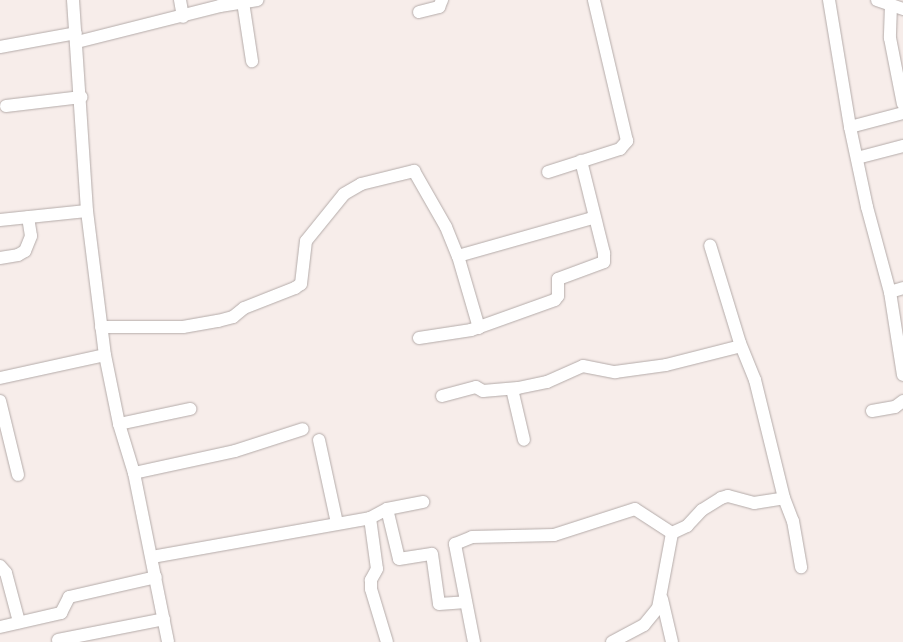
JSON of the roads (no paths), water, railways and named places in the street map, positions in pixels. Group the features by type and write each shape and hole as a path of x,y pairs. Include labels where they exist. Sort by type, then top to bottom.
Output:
{"street":[{"path":"73,0 81,97 87,211 104,355 119,424 134,473 168,642"},
{"path":"180,0 183,17"},
{"path":"0,47 76,37 183,17 243,2 258,0"},
{"path":"419,12 439,7 442,0"},
{"path":"548,172 561,170 581,161 620,149 627,141 594,0"},
{"path":"829,0 850,127 890,292 903,375"},
{"path":"877,0 903,9"},
{"path":"243,2 252,61"},
{"path":"891,5 890,38 903,104"},
{"path":"6,106 81,97"},
{"path":"850,127 903,113"},
{"path":"857,158 903,146"},
{"path":"419,338 450,335 479,328 555,300 558,296 558,279 604,262 604,253 581,161"},
{"path":"101,327 183,327 218,321 233,317 244,308 300,286 306,241 344,194 361,184 414,171 418,175 446,227 458,256 479,328"},
{"path":"0,220 87,211"},
{"path":"0,258 18,255 28,246 31,236 28,217"},
{"path":"458,256 594,217"},
{"path":"710,245 741,346 755,380 784,498 793,521 801,566"},
{"path":"890,292 903,288"},
{"path":"442,396 476,387 483,391 512,389 546,382 578,368 590,366 614,372 632,370 692,359 741,346"},
{"path":"0,378 104,355"},
{"path":"512,389 524,440"},
{"path":"0,401 18,476"},
{"path":"872,411 896,407 903,401"},
{"path":"119,424 190,409"},
{"path":"134,473 235,451 303,429"},
{"path":"319,440 337,523"},
{"path":"672,534 687,526 702,510 725,497 748,503 784,498"},
{"path":"152,558 370,518 387,509 423,502"},
{"path":"387,509 399,559 432,554 439,604 466,602"},
{"path":"474,642 455,544 472,537 554,535 635,509 672,534"},
{"path":"370,518 377,569 371,580 372,594 387,642"},
{"path":"612,642 649,621 662,599 672,534"},
{"path":"0,566 6,573 19,622"},
{"path":"0,627 61,613 69,597 156,577"},
{"path":"662,599 672,642"},
{"path":"58,640 164,619"}]}
